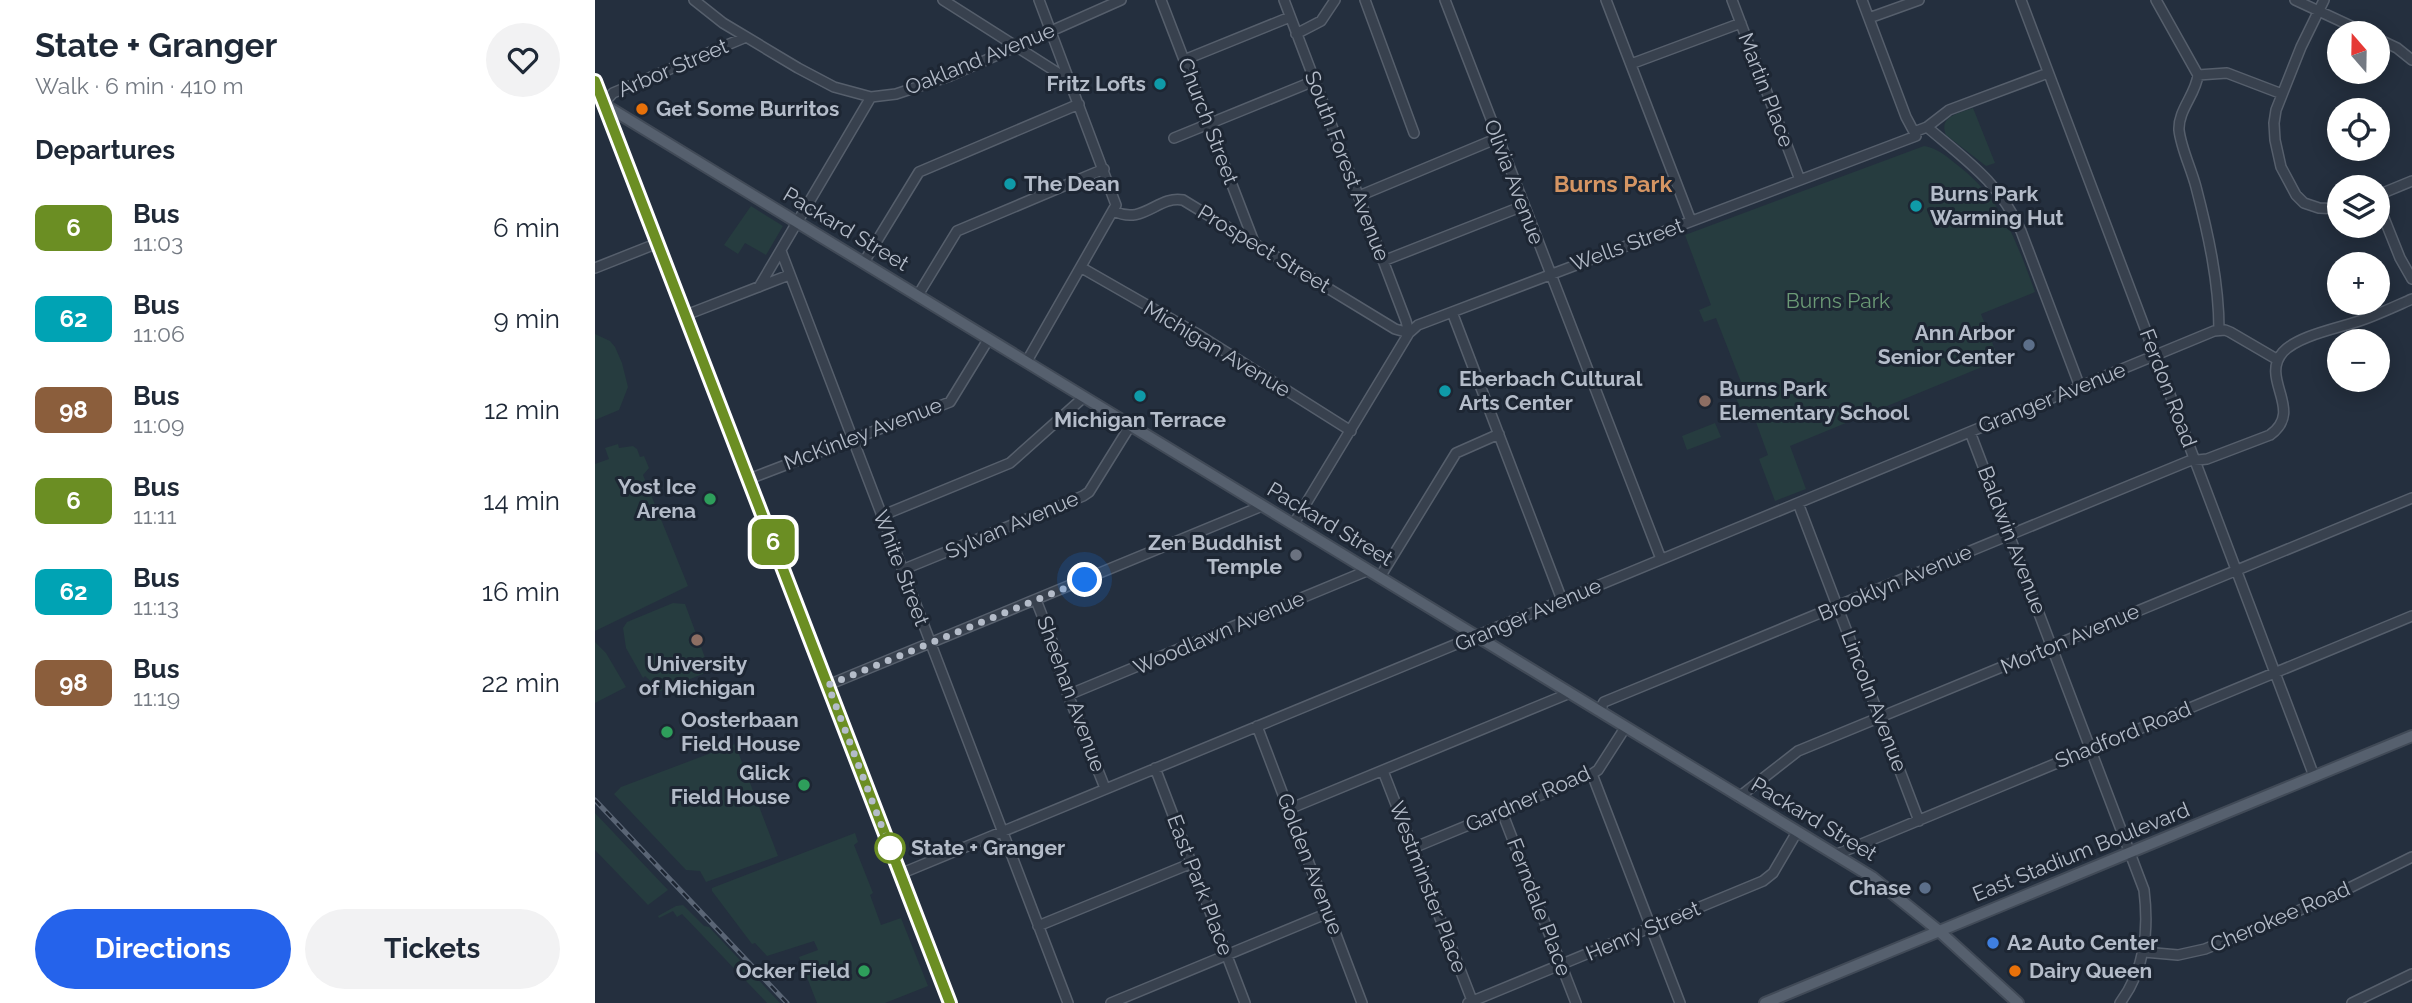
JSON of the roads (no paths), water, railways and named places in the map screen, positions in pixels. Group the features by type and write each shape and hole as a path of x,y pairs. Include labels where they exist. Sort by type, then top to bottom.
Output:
{"main road":[{"path":"595,81 950,1003"},
{"name":"Packard Street","path":"603,103 1887,887 2018,1003"},
{"name":"East Stadium Boulevard","path":"1765,1003 2412,736"}],"street":[{"name":"Oakland Avenue","path":"694,0 746,37 834,87 871,97 896,94 950,76 1121,0"},
{"path":"943,0 1070,81"},
{"path":"1027,361 1114,211 1116,202 1039,0"},
{"name":"Church Street","path":"1161,0 1254,242"},
{"name":"South Forest Avenue","path":"1284,0 1409,334"},
{"path":"1297,34 1321,21 1335,0"},
{"path":"1365,0 1414,132"},
{"name":"Olivia Avenue","path":"1445,0 1661,559"},
{"path":"1606,0 1691,222"},
{"name":"Martin Place","path":"1732,0 1800,180"},
{"path":"1862,0 1914,132"},
{"path":"1869,18 1919,0"},
{"name":"Ferdon Road","path":"2021,0 2314,776"},
{"path":"2156,0 2198,75 2197,85 2179,119 2179,132 2196,187 2216,277 2219,330 2230,332 2278,360 2296,343 2412,299"},
{"path":"2295,0 2341,21"},
{"path":"2324,0 2301,47 2276,110 2274,123 2281,167 2290,185 2304,203 2327,208"},
{"path":"1184,60 1290,17"},
{"path":"1630,64 1741,23"},
{"name":"Arbor Street","path":"603,103 613,93 746,37"},
{"path":"2391,45 2412,60"},
{"name":"Wells Street","path":"1293,525 1409,334 1418,325 1916,136 1914,132 1927,127 1949,110 2048,73"},
{"path":"2198,75 2227,73 2283,94"},
{"path":"1174,138 1314,81"},
{"path":"759,287 871,97"},
{"path":"864,262 919,172 1079,104"},
{"path":"1927,127 1984,174 2011,209 2080,387"},
{"path":"1359,196 1498,138"},
{"path":"918,295 957,231 1104,169"},
{"path":"2390,190 2412,181"},
{"name":"Prospect Street","path":"1114,211 1134,216 1179,199 1395,329 1409,334"},
{"path":"1383,261 1523,206"},
{"path":"2390,233 2412,279"},
{"path":"595,268 658,243"},
{"name":"White Street","path":"781,251 1068,1003"},
{"name":"Michigan Avenue","path":"1082,268 1199,335 1351,431"},
{"path":"686,315 789,275"},
{"path":"1452,312 1562,600"},
{"name":"Granger Avenue","path":"900,874 2219,330"},
{"name":"McKinley Avenue","path":"749,479 950,402 988,340"},
{"name":"Brooklyn Avenue","path":"1599,711 1604,702 2010,534 2189,461 2207,459 2270,435 2278,429 2285,411 2276,378 2278,360"},
{"path":"881,516 1010,463 1084,397"},
{"name":"Sylvan Avenue","path":"902,570 1083,496 1089,492 1130,426"},
{"name":"Baldwin Avenue","path":"1970,432 2092,747 2144,890 2147,931 2144,952 2133,982 2120,1003"},
{"path":"1380,577 1456,453 1499,434"},
{"name":"Morton Avenue","path":"1739,797 1798,751 2412,498"},
{"name":"Lincoln Avenue","path":"1798,503 1919,821"},
{"path":"828,685 1262,506"},
{"name":"Woodlawn Avenue","path":"1068,695 1369,570"},
{"name":"Sheehan Avenue","path":"1036,600 1054,646 1068,695 1105,788"},
{"name":"Shadford Road","path":"1835,855 2412,616"},
{"path":"1289,809 1570,693"},
{"name":"Golden Avenue","path":"1257,726 1362,1003"},
{"name":"Gardner Road","path":"1413,848 1592,775 1598,770 1625,727"},
{"name":"East Park Place","path":"1155,768 1245,1003"},
{"name":"Westminster Place","path":"1383,771 1471,1002"},
{"path":"1592,775 1680,1003"},
{"name":"Ferndale Place","path":"1502,811 1576,1003"},
{"name":"Henry Street","path":"1471,1002 1768,878 1797,832"},
{"name":"Cherokee Road","path":"2144,952 2178,955 2205,949 2329,898 2412,857"},
{"path":"1038,926 1192,863"},
{"path":"1111,1003 1328,913"},
{"path":"2357,1002 2412,974"}],"railway":[{"path":"595,800 787,1003"}],"place":[{"name":"Fritz Lofts","path":"1160,84"},
{"name":"Get Some Burritos","path":"642,109"},
{"name":"The Dean","path":"1010,184"},
{"name":"Burns Park Warming Hut","path":"1916,206"},
{"name":"Ann Arbor Senior Center","path":"2029,345"},
{"name":"Eberbach Cultural Arts Center","path":"1445,391"},
{"name":"Michigan Terrace","path":"1140,396"},
{"name":"Burns Park Elementary School","path":"1705,401"},
{"name":"Yost Ice Arena","path":"710,499"},
{"name":"Zen Buddhist Temple","path":"1296,555"},
{"name":"University of Michigan","path":"697,640"},
{"name":"Oosterbaan Field House","path":"667,732"},
{"name":"Glick Field House","path":"804,785"},
{"name":"State + Granger","path":"890,848"},
{"name":"Chase","path":"1925,888"},
{"name":"A2 Auto Center","path":"1993,943"},
{"name":"Ocker Field","path":"864,971"},
{"name":"Dairy Queen","path":"2015,971"}],"district":[{"name":"Burns Park","path":"1613,184"}]}
